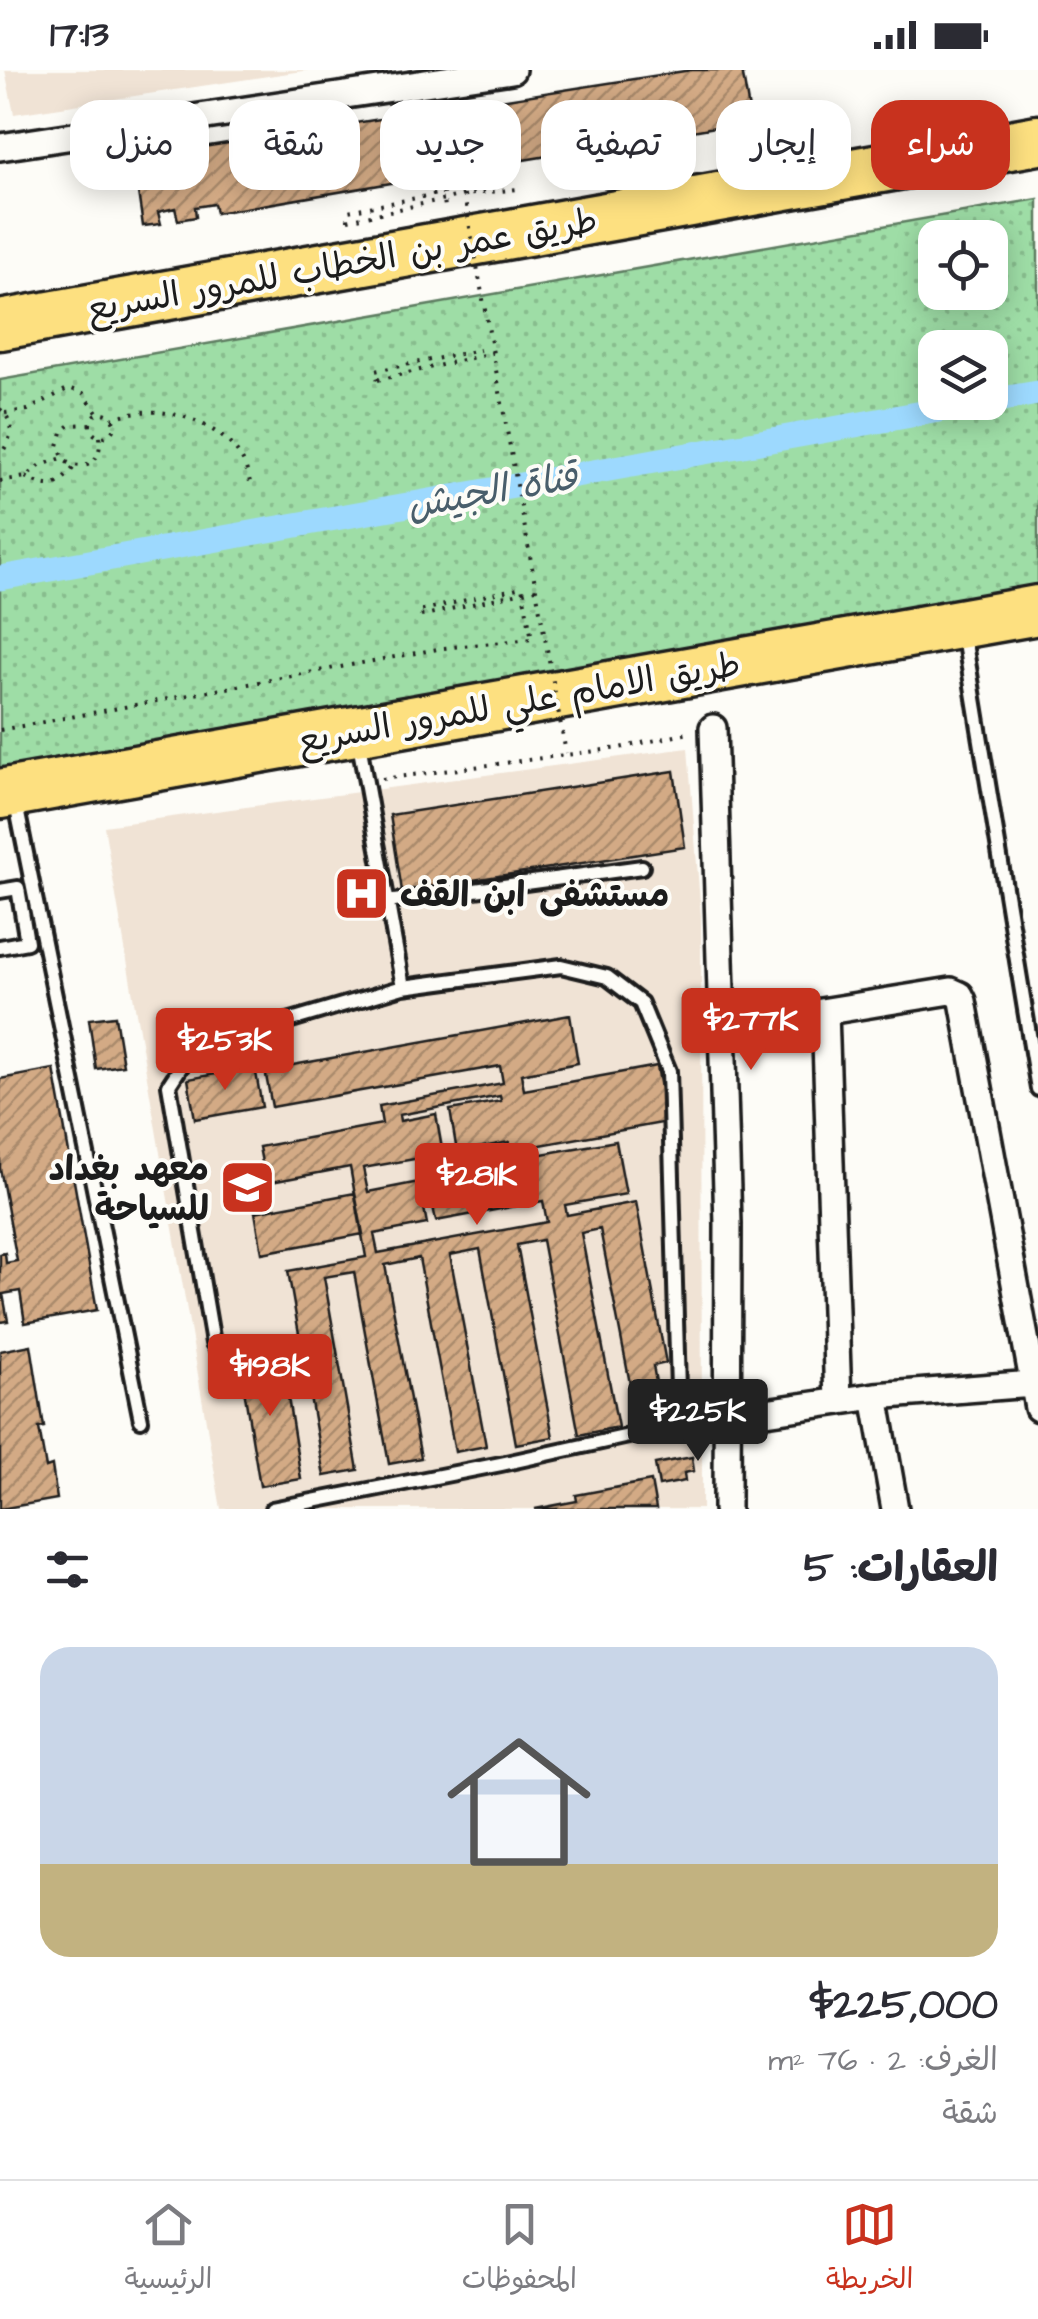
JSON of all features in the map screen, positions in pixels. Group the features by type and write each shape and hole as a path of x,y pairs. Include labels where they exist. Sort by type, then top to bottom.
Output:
{"highway":[{"name":"طريق عمر بن الخطاب للمرور السريع","path":"0,325 1038,140"},
{"name":"طريق الامام علي للمرور السريع","path":"7,792 1038,610"}],"street":[{"path":"0,147 512,70"},
{"path":"713,728 728,1224 726,1509"},
{"path":"722,1028 951,991 960,994 1036,1391 875,1396 725,1418"},
{"path":"825,1012 838,1401"},
{"path":"875,1396 895,1509"}],"lane":[{"path":"962,623 1038,1090"},
{"path":"357,730 403,988"},
{"path":"7,792 141,1420"},
{"path":"387,902 642,867"},
{"path":"0,891 18,888 27,942 0,947"},
{"path":"269,1346 226,1351 217,1349 214,1343 170,1085 182,1065 203,1050 237,1036 403,988 560,966 607,977 641,1004 669,1071 678,1425 272,1509"}],"path":[{"path":"451,245 443,193 348,211 348,220 464,195 509,190"},
{"path":"464,195 566,753"},
{"path":"480,350 376,372 378,380 492,353"},
{"path":"3,411 28,410 69,388 83,393 98,414"},
{"path":"0,454 11,437 9,420 3,411"},
{"path":"112,419 141,411 188,419 230,444 243,461 250,482"},
{"path":"106,414 112,419 112,430 107,435 93,433 92,418 106,414"},
{"path":"90,424 70,425 62,432 58,446 63,458 70,465 90,464 98,457 100,436"},
{"path":"0,481 26,477 41,465 63,458"},
{"path":"26,477 48,486 57,485 75,466"},
{"path":"0,730 443,648 532,638 522,586 420,611 421,616 536,589"},
{"path":"366,781 619,748 713,728"}],"shaded area":[{"path":"5,70 309,70 108,100 70,100 70,106 14,114"},
{"path":"688,748 701,916 702,1509 221,1509 104,826"}],"green space":[{"path":"1038,199 1038,597 0,782 0,380"}],"building":[{"path":"691,70 742,70 747,100 716,100 716,127 696,130 696,100 541,100 541,157 523,160 521,100 501,100"},
{"path":"380,119 380,185 360,188 360,122"},
{"path":"229,143 229,190 350,190 216,213 214,204 195,207 196,217 178,220 175,208 158,212 161,224 143,226 138,190 209,190 209,146"},
{"path":"674,771 685,847 402,891 390,815"},
{"path":"570,1015 578,1063 521,1074 524,1090 657,1066 667,1122 535,1146 536,1155 616,1141 626,1194 565,1205 567,1215 636,1202 666,1363 653,1366 663,1420 638,1425 600,1229 581,1233 618,1427 579,1435 542,1240 517,1245 553,1437 516,1444 480,1249 450,1255 486,1446 455,1452 419,1258 385,1265 421,1458 389,1464 354,1272 324,1277 358,1470 324,1476 288,1271 366,1257 350,1167 266,1183 259,1147 382,1124 379,1106 503,1083 500,1066 272,1107 265,1070","holes":["500,1096 501,1101 450,1110 457,1152 509,1142 513,1166 428,1182 436,1221 543,1201 547,1222 378,1253 374,1234 427,1224 419,1182 368,1192 363,1168 443,1154 436,1114 400,1121 399,1115"]},
{"path":"115,1016 123,1065 96,1069 89,1019"},
{"path":"255,1067 262,1107 195,1119 188,1079"},
{"path":"54,1069 97,1310 25,1323 20,1291 3,1294 8,1321 0,1322 0,1254 5,1253 6,1263 17,1261 0,1168 0,1079"},
{"path":"355,1193 363,1234 262,1253 255,1212"},
{"path":"31,1345 44,1427 39,1428 46,1468 52,1466 57,1499 0,1509 0,1351"},
{"path":"281,1353 301,1479 260,1486 239,1359"},
{"path":"692,1457 694,1471 684,1473 685,1481 659,1486 655,1464"},
{"path":"651,1481 656,1509 535,1509 577,1501 576,1495"}],"waterway":[{"name":"قناة الجيش","path":"1008,398 1038,393"},
{"name":"قناة الجيش","path":"0,578 918,414"}],"place":[{"name":"مستشفى ابن القف","path":"361,894"},
{"name":"معهد بغداد للسياحة","path":"248,1188"}]}
